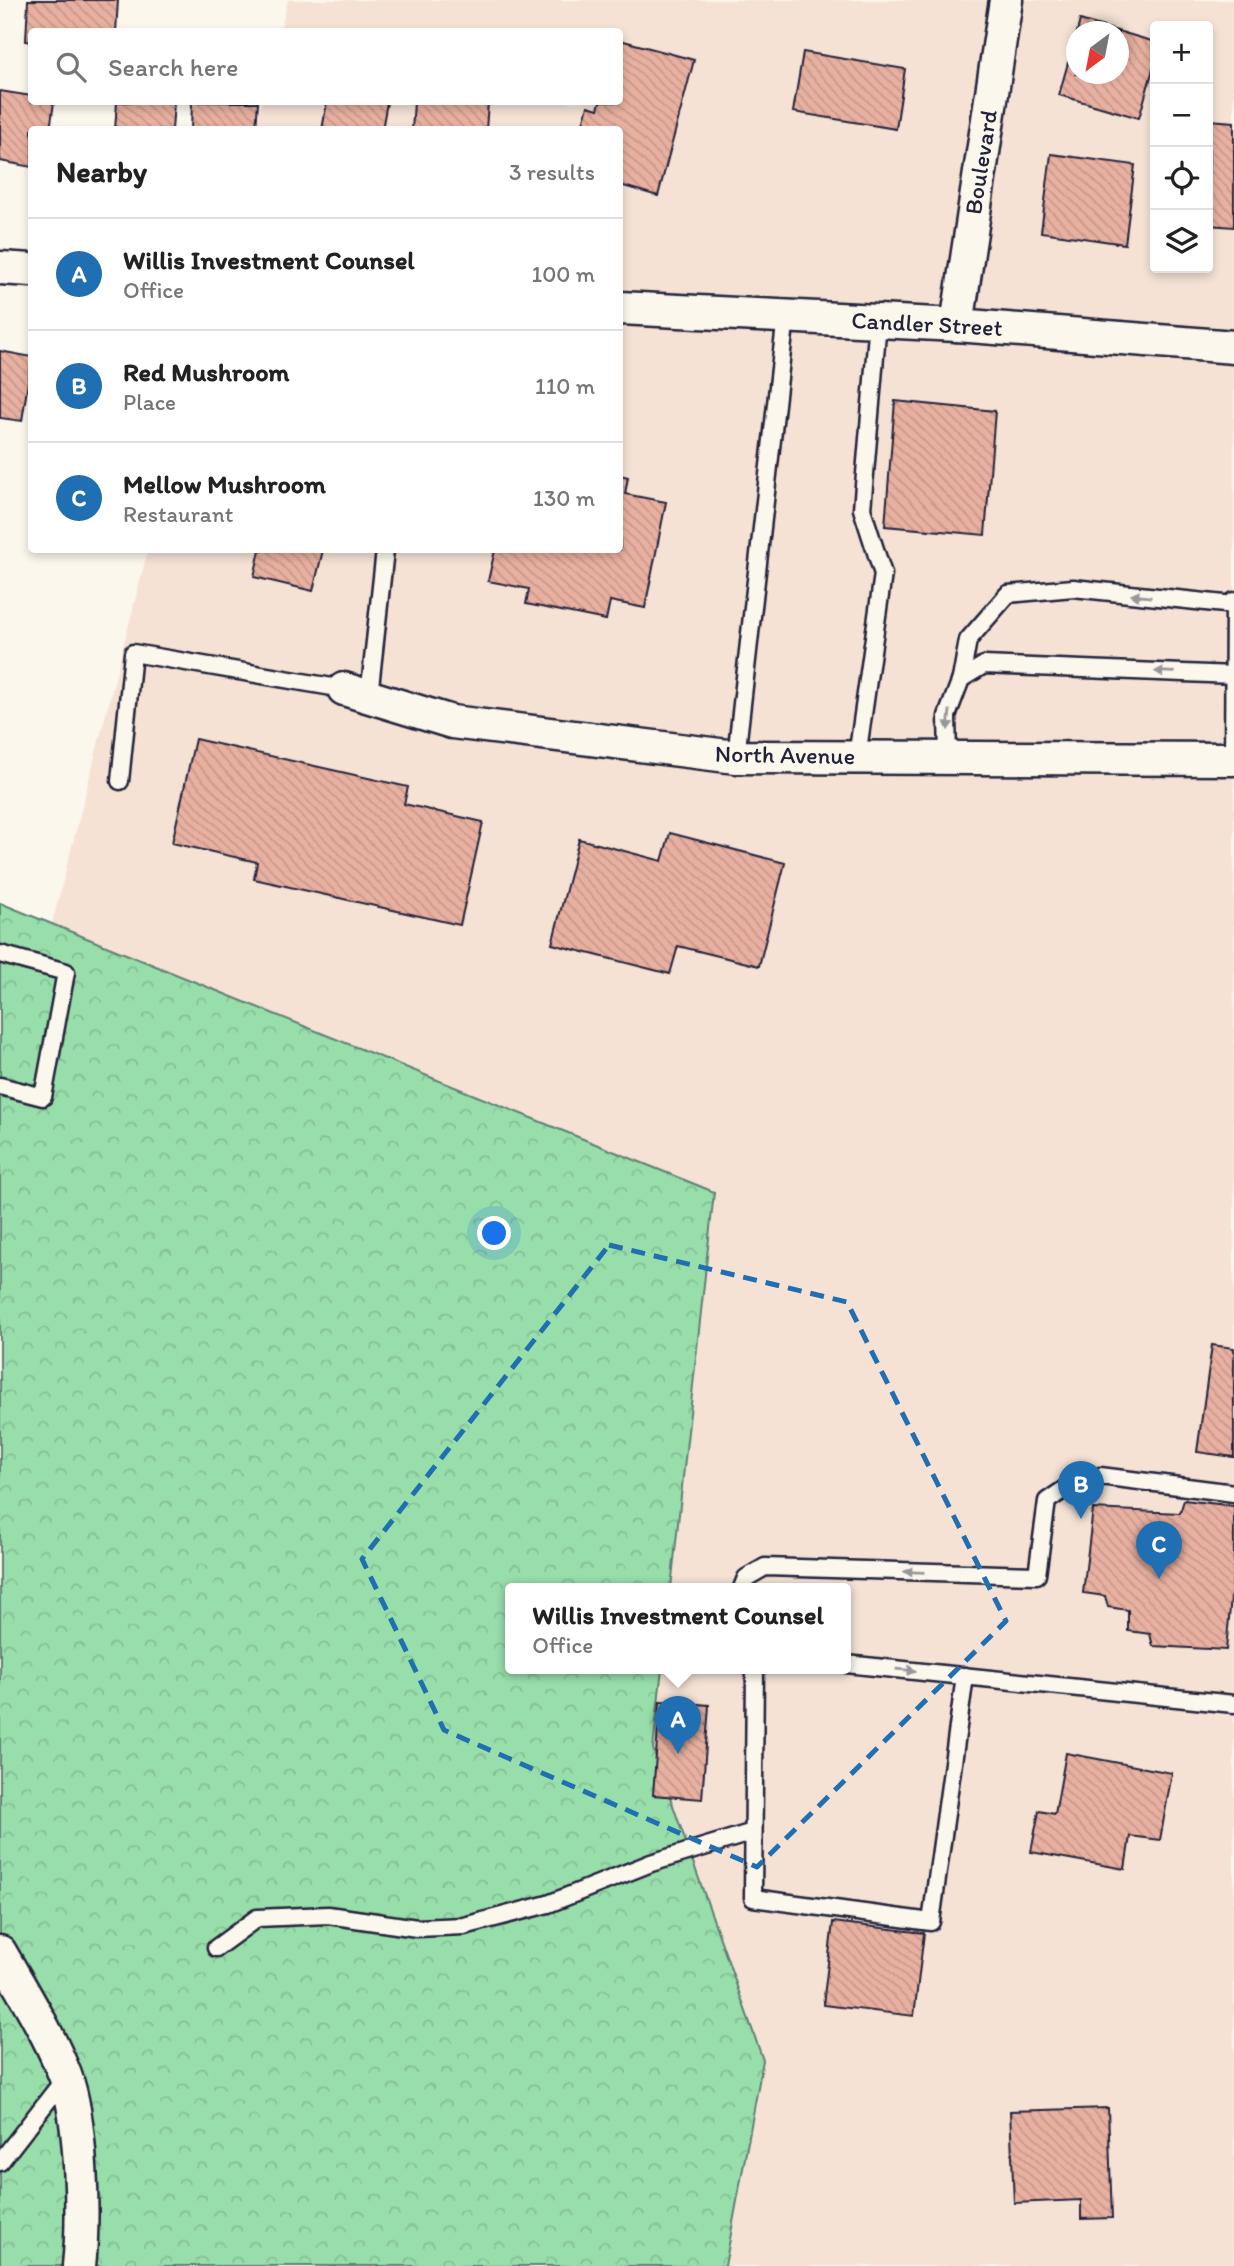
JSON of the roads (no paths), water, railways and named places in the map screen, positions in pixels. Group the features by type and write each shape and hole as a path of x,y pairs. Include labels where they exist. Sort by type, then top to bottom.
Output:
{"street":[{"name":"Boulevard","path":"957,325 1006,0"},
{"path":"0,268 28,270"},
{"name":"Candler Street","path":"623,308 957,325 1234,347"},
{"name":"North Avenue","path":"356,693 452,722 736,757 1233,759"},
{"path":"0,1952 33,2010 66,2077 74,2115 83,2224 79,2266"}],"lane":[{"path":"736,757 786,316"},
{"path":"857,757 883,573 862,509 878,321"},
{"path":"120,781 133,653 356,693 384,553"},
{"path":"948,757 947,716 961,679 968,640 1008,594 1073,588 1234,603 1233,759"},
{"path":"961,679 984,665 1234,674"},
{"path":"0,954 66,972 43,1097 0,1086"},
{"path":"744,1583 746,1577 765,1567 1037,1575 1047,1501 1072,1484 1100,1476 1234,1493"},
{"path":"851,1665 1234,1704"},
{"path":"755,1674 752,1898 931,1922 965,1676"},
{"path":"216,1948 257,1918 328,1915 417,1928 464,1926 548,1903 651,1863 753,1832"},
{"path":"0,2162 66,2077"}],"place":[{"name":"Red Mushroom","path":"1081,1519"},
{"name":"Mellow Mushroom","path":"1159,1579"},
{"name":"Willis Investment Counsel","path":"678,1754"}]}
